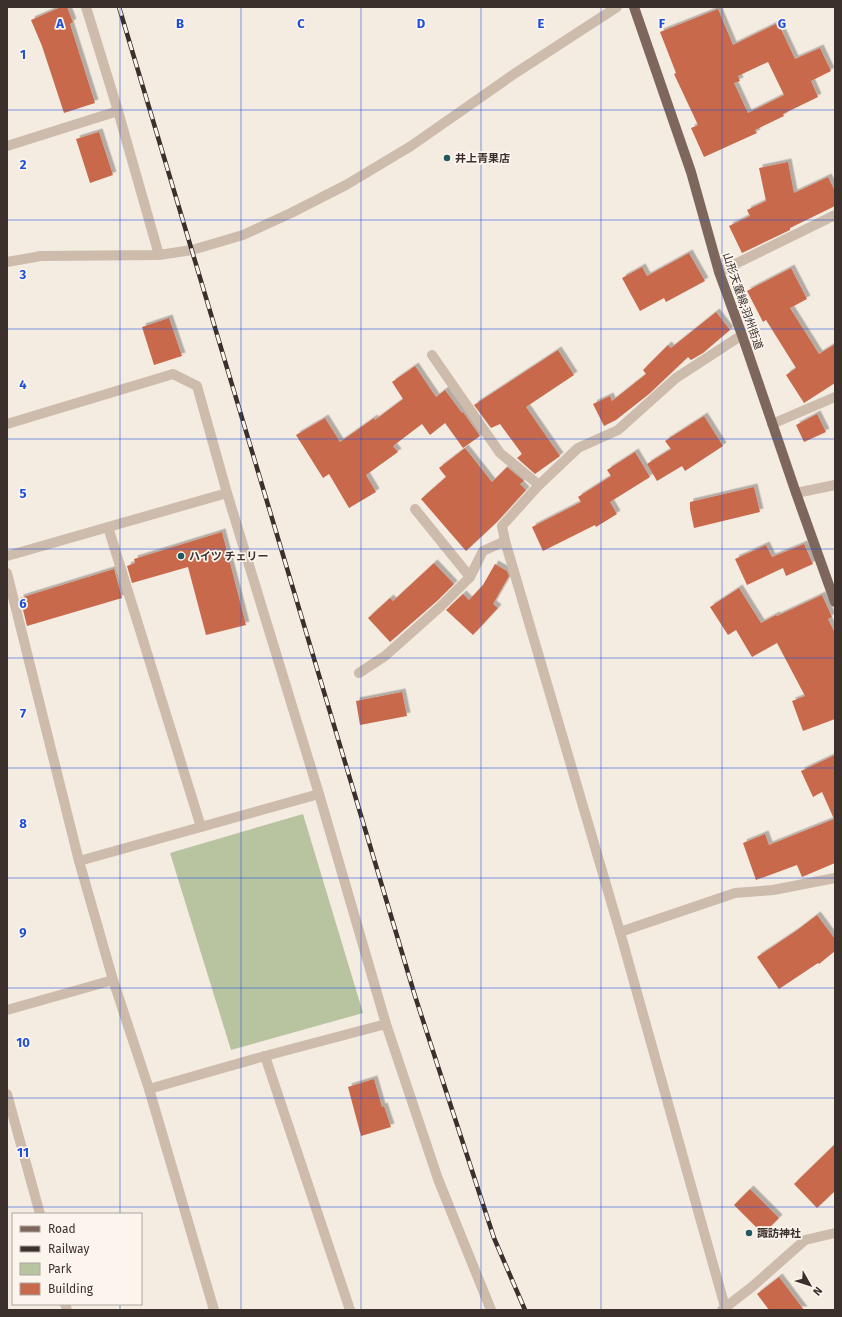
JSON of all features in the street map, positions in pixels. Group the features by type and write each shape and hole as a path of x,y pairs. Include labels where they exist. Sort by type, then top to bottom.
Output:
{"main road":[{"name":"山形天童線;羽州街道","path":"634,7 691,172 719,272 835,602"}],"street":[{"path":"86,7 118,111 159,255"},
{"path":"7,262 41,256 159,255 192,250 243,235 346,185 411,146 514,74 617,7"},
{"path":"7,146 118,111"},
{"path":"719,272 835,215"},
{"path":"742,335 676,378 618,430 578,448 539,484 502,526 505,541 620,932 723,1308 753,1286 804,1240 835,1233"},
{"path":"432,355 500,453 539,484"},
{"path":"7,424 173,374 197,386 227,493 319,794 386,1024 438,1179 491,1310"},
{"path":"772,424 835,397"},
{"path":"796,493 835,485"},
{"path":"7,556 227,493"},
{"path":"415,509 470,577"},
{"path":"108,527 201,827"},
{"path":"359,673 385,656 440,608 470,577 483,551 505,541"},
{"path":"7,573 79,861 113,980 149,1089 214,1310"},
{"path":"79,861 319,794"},
{"path":"620,932 735,893 773,890 835,878"},
{"path":"7,1010 113,980"},
{"path":"149,1089 386,1024"},
{"path":"265,1056 350,1310"},
{"path":"7,1094 40,1213"}],"green space":[{"path":"303,814 363,1013 231,1050 170,853"}],"building":[{"path":"61,7 67,7 73,22 70,24 95,103 64,113 42,46 31,20"},
{"path":"718,9 733,45 778,23 795,59 820,48 831,71 811,81 818,97 755,130 757,133 704,157 691,128 698,125 674,74 676,73 660,32","holes":["768,62 784,95 748,113 734,83 740,81 738,76"]},
{"path":"99,132 113,175 90,183 76,139"},
{"path":"788,162 794,193 828,177 835,191 835,206 742,253 729,226 750,216 747,210 766,201 759,168"},
{"path":"689,253 705,281 666,302 664,298 640,311 622,278 642,267 647,276"},
{"path":"791,268 807,299 790,308 819,354 835,344 835,383 804,403 786,375 796,368 766,320 763,322 747,291"},
{"path":"716,312 730,330 703,353 691,360 688,357 649,394 616,420 604,426 593,404 610,396 612,401 646,374 643,370 668,345 671,348"},
{"path":"169,318 182,356 154,365 142,327"},
{"path":"558,350 574,375 526,407 560,456 535,474 517,458 522,454 500,424 491,428 474,405"},
{"path":"415,366 436,397 445,390 480,436 463,448 445,423 430,435 422,424 393,446 398,452 366,475 376,492 349,508 329,474 323,478 296,435 325,418 340,442 374,418 375,420 403,399 392,382"},
{"path":"817,414 826,432 804,442 796,425"},
{"path":"704,416 723,446 685,471 682,466 657,481 647,464 671,449 665,441"},
{"path":"465,448 492,482 507,467 524,481 520,484 526,490 497,522 466,551 421,499 446,477 439,468"},
{"path":"635,452 650,477 610,502 617,514 596,527 595,525 543,551 532,527 581,502 578,497 611,476 607,470"},
{"path":"754,487 760,512 694,528 690,502"},
{"path":"222,532 246,625 206,635 188,567 132,583 127,566 135,563 134,559"},
{"path":"804,544 813,564 786,576 783,568 747,585 735,559 766,545 772,557"},
{"path":"434,563 454,584 390,642 368,618 390,598 393,601"},
{"path":"495,564 507,571 509,576 493,604 498,608 473,635 446,610 463,594 469,600 483,585"},
{"path":"114,569 122,598 27,626 20,598"},
{"path":"739,588 761,623 822,595 832,617 828,619 835,633 835,719 803,731 792,701 805,696 777,643 752,657 736,630 728,635 710,607"},
{"path":"402,692 407,716 360,725 356,701"},
{"path":"835,755 835,863 802,877 797,865 756,880 743,843 765,834 769,845 834,819 822,792 813,797 801,771"},
{"path":"817,915 835,939 835,951 819,964 818,963 779,989 757,957"},
{"path":"374,1079 382,1107 384,1106 391,1127 361,1136 348,1087"},
{"path":"835,1144 835,1191 817,1208 794,1184"},
{"path":"750,1189 779,1218 763,1234 734,1205"},
{"path":"779,1277 804,1310 769,1310 757,1294"}],"railway":[{"path":"119,7 415,996 494,1238 525,1310"}],"place":[{"name":"井上青果店","path":"447,158"},
{"name":"ハイツ チェリー","path":"181,556"},
{"name":"諏訪神社","path":"749,1233"}]}
